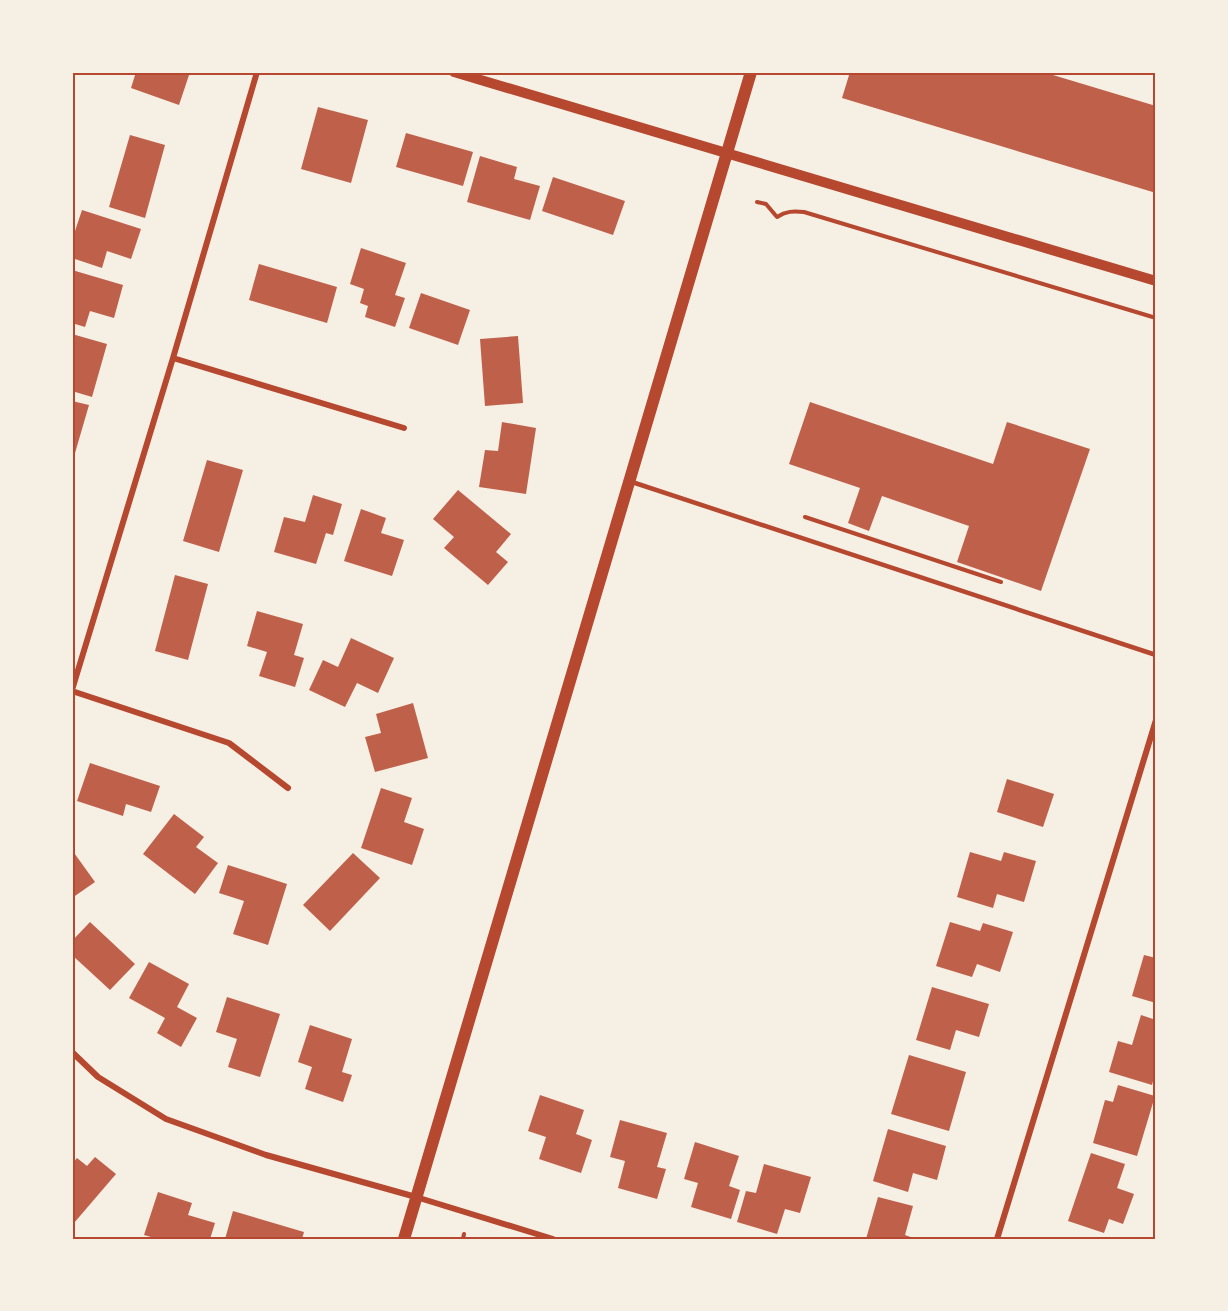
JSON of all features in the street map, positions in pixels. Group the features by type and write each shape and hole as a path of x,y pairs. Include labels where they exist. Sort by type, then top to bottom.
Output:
{"main road":[{"path":"404,1239 751,72"}],"street":[{"path":"257,72 72,691 229,743 288,788"},
{"path":"454,72 1156,281"},
{"path":"173,358 404,428"},
{"path":"997,1239 1156,720"},
{"path":"72,1052 98,1077 166,1119 266,1155 417,1197 553,1239"}],"lane":[{"path":"629,481 1156,656"}],"path":[{"path":"758,202 766,204 777,218 790,211 804,212 1156,318"},
{"path":"805,517 993,577 1001,582"}],"building":[{"path":"136,72 190,72 179,105 131,88"},
{"path":"850,72 1043,72 1156,106 1156,193 842,98"},
{"path":"318,107 368,120 351,183 301,169"},
{"path":"406,133 473,152 463,186 396,167"},
{"path":"130,135 165,145 145,218 109,207"},
{"path":"480,156 517,167 514,179 540,186 530,220 467,202"},
{"path":"553,177 625,201 613,235 542,211"},
{"path":"82,210 141,229 131,259 107,251 102,268 72,258 72,240"},
{"path":"361,248 406,263 395,295 405,298 395,327 365,317 368,306 360,303 364,289 350,284"},
{"path":"259,264 337,287 327,323 249,300"},
{"path":"72,270 123,285 114,318 90,311 85,327 72,323"},
{"path":"421,293 470,310 458,345 409,328"},
{"path":"72,334 107,344 92,397 72,391"},
{"path":"518,336 523,403 485,406 480,339"},
{"path":"72,401 89,405 73,460 72,460"},
{"path":"810,402 993,464 1007,422 1090,449 1041,591 957,562 969,526 882,496 869,531 848,523 860,488 789,464"},
{"path":"502,422 536,428 526,494 479,487 485,450 498,451"},
{"path":"207,460 243,470 219,552 183,541"},
{"path":"458,490 511,534 496,552 508,562 488,585 444,548 454,537 433,519"},
{"path":"313,495 342,504 333,535 326,533 316,564 274,552 284,517 305,522"},
{"path":"361,509 386,518 381,533 404,540 392,576 344,561"},
{"path":"175,575 208,584 188,660 155,651"},
{"path":"257,611 303,624 294,655 304,658 295,687 259,676 267,652 247,646"},
{"path":"351,638 394,658 378,693 357,683 345,707 309,690 323,660 338,667"},
{"path":"413,703 428,758 375,772 365,737 381,733 376,714"},
{"path":"90,763 160,786 151,812 126,804 123,816 77,801"},
{"path":"1007,779 1054,794 1043,827 997,812"},
{"path":"381,788 412,798 404,822 424,829 412,865 361,848"},
{"path":"174,814 204,837 196,847 218,863 195,894 143,854"},
{"path":"72,850 95,882 72,898"},
{"path":"970,852 1001,861 1004,852 1036,861 1024,902 997,894 993,908 957,897"},
{"path":"353,853 380,878 330,931 303,905"},
{"path":"228,865 287,884 268,945 233,934 244,901 219,893"},
{"path":"90,922 135,964 110,990 72,955 72,941"},
{"path":"950,922 980,931 983,923 1013,932 1000,972 977,964 972,977 936,966"},
{"path":"1144,955 1156,958 1156,1003 1132,996"},
{"path":"149,962 189,984 177,1007 197,1018 181,1047 157,1033 165,1018 129,998"},
{"path":"932,987 989,1004 979,1037 956,1030 950,1050 916,1040"},
{"path":"227,997 280,1014 260,1077 228,1067 237,1039 216,1032"},
{"path":"1141,1015 1156,1020 1156,1070 1152,1085 1109,1072 1118,1041 1132,1045"},
{"path":"310,1025 352,1039 342,1072 352,1075 343,1102 305,1089 312,1067 298,1062"},
{"path":"909,1055 966,1072 949,1131 891,1114"},
{"path":"1118,1085 1155,1096 1137,1156 1093,1143 1105,1100 1113,1102"},
{"path":"540,1095 584,1110 576,1134 592,1140 581,1173 539,1159 546,1137 528,1131"},
{"path":"620,1120 667,1133 657,1167 666,1169 657,1199 618,1188 625,1161 610,1157"},
{"path":"888,1129 946,1146 937,1180 913,1173 908,1192 873,1181"},
{"path":"695,1142 739,1156 729,1186 740,1190 731,1219 691,1207 698,1183 684,1179"},
{"path":"1091,1153 1125,1164 1117,1188 1134,1194 1123,1224 1109,1219 1104,1233 1068,1221"},
{"path":"95,1157 116,1174 74,1223 72,1221 72,1164 77,1158 87,1166"},
{"path":"764,1164 811,1177 800,1213 785,1209 777,1234 737,1222 746,1191 756,1193"},
{"path":"158,1192 192,1203 188,1215 215,1223 210,1239 158,1239 144,1235"},
{"path":"878,1197 913,1206 905,1235 916,1239 866,1239"},
{"path":"233,1211 304,1232 302,1239 225,1239"}]}
